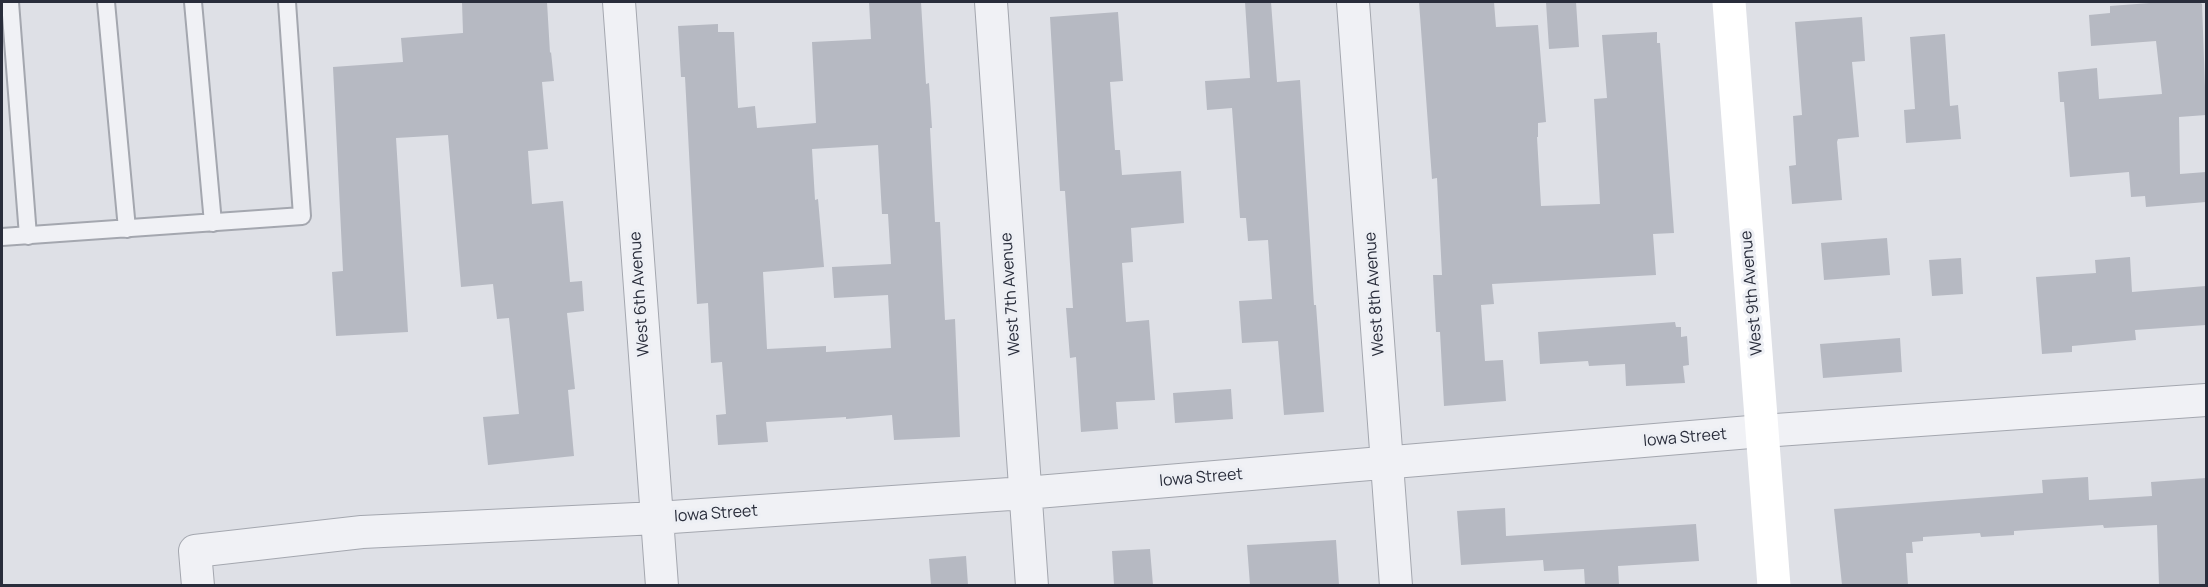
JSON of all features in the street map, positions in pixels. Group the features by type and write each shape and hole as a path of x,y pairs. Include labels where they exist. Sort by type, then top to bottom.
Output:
{"main road":[{"name":"West 9th Avenue","path":"1729,2 1774,585"}],"street":[{"name":"West 6th Avenue","path":"619,2 662,585"},
{"name":"West 7th Avenue","path":"991,2 1032,585"},
{"name":"West 8th Avenue","path":"1353,2 1396,585"},
{"name":"Iowa Street","path":"198,585 195,551 362,532 657,518 1025,493 1762,431 2206,400"}],"lane":[{"path":"10,2 28,236"},
{"path":"106,2 127,229"},
{"path":"193,2 213,223"},
{"path":"2,237 302,216 287,2"}],"building":[{"path":"462,2 547,2 554,81 542,82 548,149 528,151 532,204 563,201 570,282 582,281 584,311 567,313 575,389 568,390 574,456 488,465 483,417 519,414 509,318 497,319 493,284 461,287 448,135 396,138 408,332 336,336 332,272 343,271 333,67 403,62 401,38 463,33"},
{"path":"869,2 921,2 926,84 929,83 932,128 930,128 935,222 940,222 945,320 955,319 960,437 894,440 892,415 766,422 768,442 718,445 716,415 726,414 722,362 711,363 708,303 697,304 685,77 681,77 678,26 718,24 718,32 734,32 738,108 755,106 757,128 816,123 812,42 871,39","holes":["878,145 882,214 888,214 891,264 832,267 834,298 888,295 891,348 826,352 826,346 767,349 763,272 824,267 818,199 815,200 812,149"]},
{"path":"1245,2 1271,2 1277,82 1300,80 1314,305 1316,305 1324,412 1284,415 1278,341 1242,343 1239,301 1272,299 1268,240 1248,241 1246,218 1240,218 1232,108 1207,110 1205,81 1250,78"},
{"path":"1419,2 1494,2 1496,27 1538,25 1546,122 1538,123 1537,137 1541,206 1600,204 1594,99 1607,98 1602,35 1657,32 1657,43 1660,43 1674,233 1653,234 1656,275 1492,284 1494,304 1481,305 1485,361 1503,360 1506,401 1444,406 1440,332 1436,332 1433,275 1442,275 1437,178 1432,179"},
{"path":"1546,2 1576,2 1579,47 1549,49"},
{"path":"2200,2 2202,4 2206,115 2179,117 2180,174 2206,172 2206,202 2146,207 2145,196 2131,197 2129,172 2070,177 2064,102 2060,102 2058,72 2097,68 2099,99 2162,94 2156,41 2091,46 2089,15 2110,13 2110,6"},
{"path":"1118,12 1123,81 1110,82 1115,150 1120,150 1122,175 1181,171 1184,223 1131,228 1133,262 1122,263 1126,322 1149,320 1155,400 1116,402 1118,429 1081,432 1076,357 1070,358 1066,308 1073,308 1065,191 1060,191 1050,17"},
{"path":"1862,17 1865,61 1852,62 1859,137 1838,139 1837,142 1842,200 1792,204 1789,166 1796,165 1793,116 1802,115 1795,22"},
{"path":"1945,34 1950,106 1958,105 1961,139 1906,143 1904,110 1915,109 1910,37"},
{"path":"1887,238 1890,275 1824,280 1821,243"},
{"path":"2130,257 2132,292 2206,286 2206,325 2135,330 2136,340 2072,346 2072,352 2042,354 2036,277 2096,273 2095,260"},
{"path":"1961,258 1963,294 1932,296 1929,260"},
{"path":"1675,322 1676,327 1681,327 1681,337 1687,336 1689,365 1683,366 1685,383 1626,386 1625,364 1589,366 1588,361 1540,364 1538,332"},
{"path":"1900,338 1902,372 1823,378 1820,344"},
{"path":"1231,389 1233,419 1175,423 1173,393"},
{"path":"2088,477 2089,500 2152,496 2151,482 2206,478 2206,585 2159,585 2157,525 2104,528 2103,525 2014,531 2014,535 1981,537 1980,533 1923,537 1923,541 1912,542 1913,553 1906,553 1908,585 1842,585 1834,509 2043,493 2042,480"},
{"path":"1505,508 1506,536 1696,524 1699,561 1618,566 1619,585 1585,585 1584,569 1544,571 1543,560 1461,565 1457,511"},
{"path":"1336,540 1339,585 1250,585 1247,545"},
{"path":"1150,549 1153,585 1114,585 1112,551"},
{"path":"966,556 968,585 931,585 929,559"}]}
